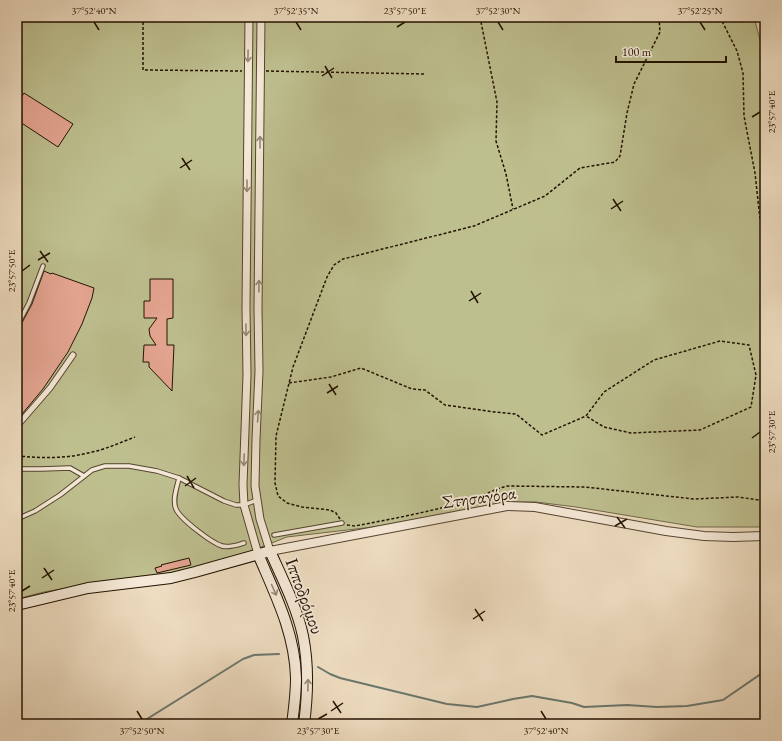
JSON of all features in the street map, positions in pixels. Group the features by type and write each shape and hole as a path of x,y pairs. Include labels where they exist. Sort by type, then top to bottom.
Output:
{"main road":[{"path":"17,605 88,588 171,578 270,551"},
{"name":"Ιπποδρόμου","path":"270,551 288,592 303,635 308,679 304,724"},
{"name":"Ιπποδρόμου","path":"258,554 286,623 294,652 296,678 292,724"}],"street":[{"path":"249,17 246,307 247,375 243,470 244,505 258,554"},
{"path":"261,17 258,308 260,371 256,445 257,500 260,519 270,551"},
{"path":"246,307 258,308"},
{"path":"17,426 50,388 73,354"},
{"name":"Στησαγόρα","path":"270,551 507,506 536,507 666,531 704,536 765,536"}],"lane":[{"path":"17,326 29,303 43,266"},
{"path":"17,519 35,511 60,495 92,470 105,466 118,465 156,470 179,478 224,501 236,505 244,505 257,500"},
{"path":"17,469 70,468 84,476"},
{"path":"179,478 175,502 176,509 182,517 212,541 222,546 244,543"},
{"path":"274,534 342,523"}],"path":[{"path":"480,17 497,102 496,142 506,174 513,209"},
{"path":"659,17 660,32 634,84 627,113 620,156 615,162 580,168 545,196 474,226 343,259 334,265 327,277 293,367 276,436 275,483 278,496 287,503 302,507 330,510 336,513 342,523 355,526 466,502 496,489 508,486 585,487 694,499 738,497 765,501"},
{"path":"720,17 737,51 743,73 744,116 754,166 760,219 765,242"},
{"path":"289,383 331,377 361,368 412,389 425,390 445,405 516,414 542,435 586,416 604,392 654,360 720,341 749,345 756,375 751,407 700,430 631,433 604,427 586,416"},
{"path":"17,456 47,458 88,453 135,437"}],"green space":[{"path":"17,17 754,17 765,59 765,527 697,527 576,507 536,502 511,502 373,527 287,537 233,558 174,574 107,581 44,592 17,599"}],"building":[{"path":"24,93 73,124 58,147 17,120 17,103"},
{"path":"44,271 94,288 92,298 82,324 68,352 43,389 17,420 17,332 32,304"},
{"path":"150,279 173,279 173,318 167,319 167,345 174,345 172,391 149,367 149,362 143,362 144,345 156,345 150,336 149,329 157,318 144,318 144,301 150,301"},
{"path":"189,558 191,565 157,573 155,568 162,566 161,565"}],"waterway":[{"path":"139,724 243,659 254,655 279,654"},
{"path":"318,667 340,678 447,704 477,707 532,696 572,703 584,707 627,705 657,707 687,706 723,700 765,671"}]}
